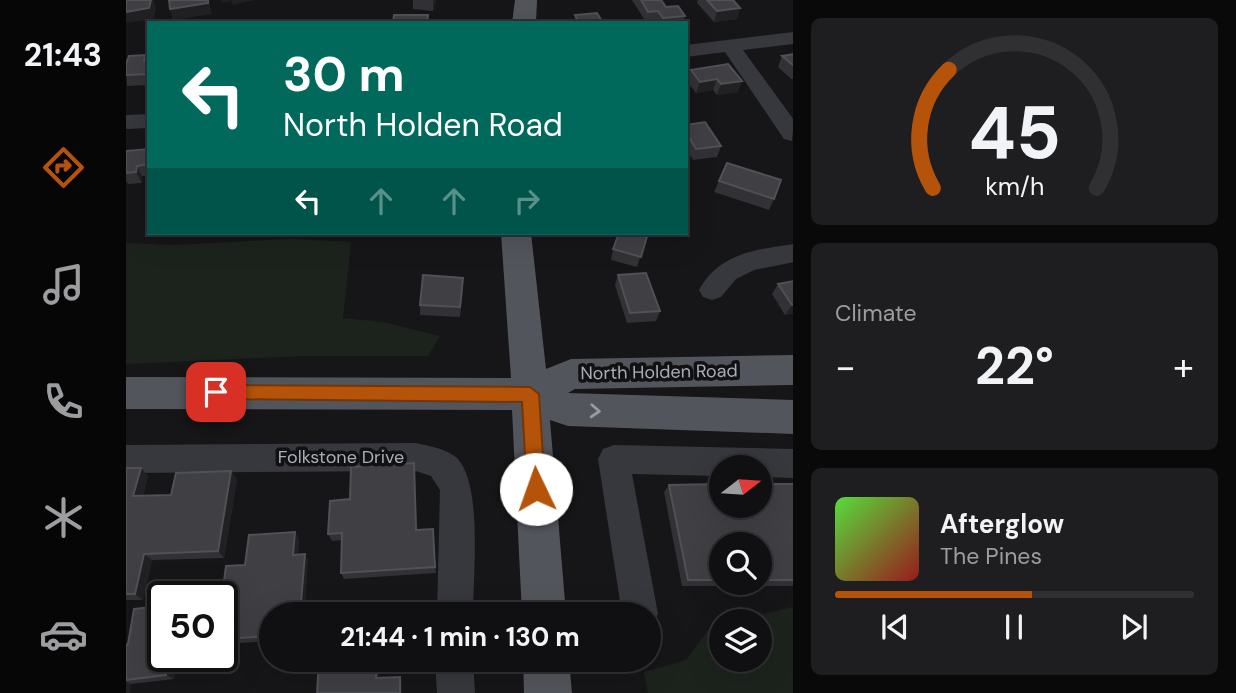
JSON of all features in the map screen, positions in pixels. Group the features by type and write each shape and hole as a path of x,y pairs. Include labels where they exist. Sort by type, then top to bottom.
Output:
{"main road":[{"path":"503,21 505,0"},
{"path":"524,21 526,0"},
{"path":"516,235 543,602"},
{"name":"North Holden Road","path":"530,394 571,374 793,370"},
{"name":"North Holden Road","path":"126,393 530,394 568,410 793,417"},
{"path":"547,672 548,693"}],"street":[{"path":"688,51 793,38"},
{"path":"731,46 792,134"},
{"path":"126,122 147,121"},
{"path":"712,290 718,277 747,261 793,253"},
{"name":"Folkstone Drive","path":"126,459 416,457 437,462 450,471 456,490 455,602"},
{"path":"638,602 614,459 793,464"},
{"path":"455,672 456,693"}],"shaded area":[{"path":"290,239 351,242 343,318 383,322 440,336 428,356 303,356 126,364 126,243 173,245"},
{"path":"793,607 793,693 648,693 644,672 661,672 661,667 686,660 709,629 709,672 772,672 772,612"}],"building":[{"path":"126,0 151,0 149,8 126,12"},
{"path":"169,0 208,0 208,3 170,9"},
{"path":"641,0 661,0 666,7 678,6 685,16 663,18 658,11 648,12"},
{"path":"707,0 733,0 740,8 717,11"},
{"path":"597,13 602,21 578,21 575,15"},
{"path":"394,15 428,15 427,21 393,21"},
{"path":"793,54 793,65 782,56"},
{"path":"146,55 144,61 147,61 147,74 126,75 129,56"},
{"path":"728,64 742,81 721,84 717,79 700,82 691,70"},
{"path":"705,122 721,146 696,149 688,135 688,125"},
{"path":"147,149 147,164 137,166 136,172 126,173 126,151"},
{"path":"727,163 781,180 774,199 719,181"},
{"path":"618,235 647,235 641,257 613,249"},
{"path":"646,273 660,311 630,313 618,275"},
{"path":"423,275 463,278 460,307 420,305"},
{"path":"793,281 793,304 792,305 778,284"},
{"path":"414,463 416,530 433,529 435,567 341,573 342,533 328,534 330,501 350,499 351,467"},
{"path":"126,468 141,468 133,496 171,495 176,473 231,471 218,551 144,554 135,594 126,594"},
{"path":"709,484 709,518 772,518 772,484 793,484 793,580 772,580 772,532 709,532 709,580 688,580 669,485"},
{"path":"295,532 293,555 305,554 301,602 259,602 259,637 238,638 238,581 224,581 226,566 245,565 249,535"},
{"path":"147,608 147,672 166,672 166,675 126,680 126,645 134,609"},
{"path":"318,672 376,672 376,678 400,677 400,693 317,693"}],"route":[{"path":"216,392 530,394 536,489"}]}
